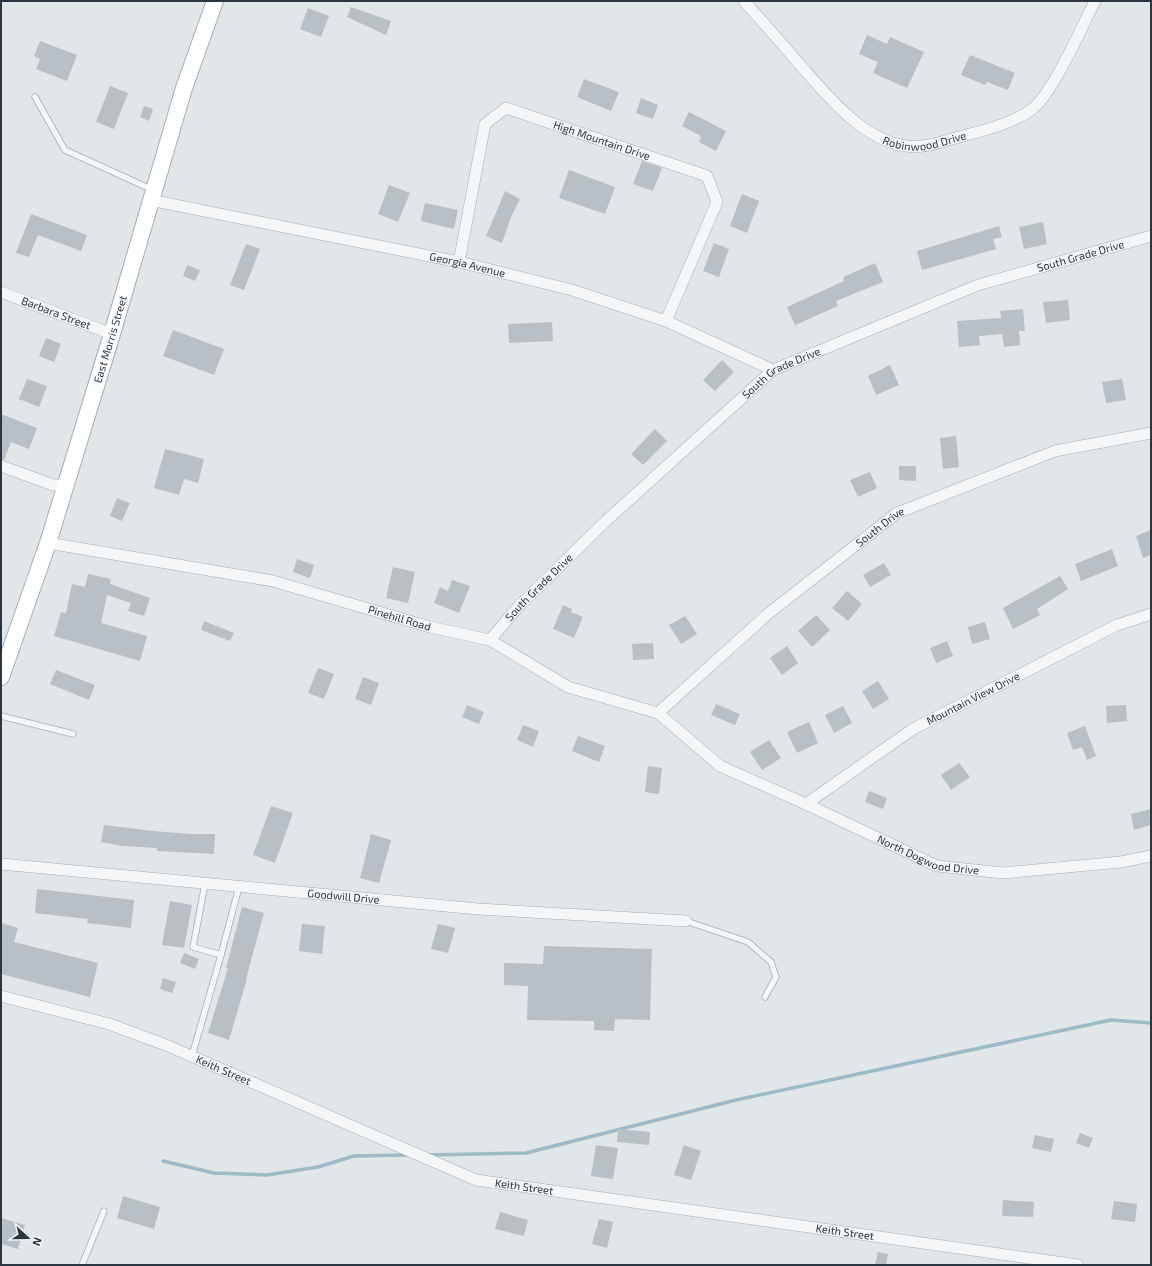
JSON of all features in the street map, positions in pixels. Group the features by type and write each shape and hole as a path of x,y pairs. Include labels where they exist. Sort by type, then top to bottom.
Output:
{"main road":[{"name":"East Morris Street","path":"1,677 48,543 112,334 184,88 215,1"}],"street":[{"name":"Robinwood Drive","path":"744,1 835,104 874,134 891,142 907,146 923,146 991,128 1031,110 1043,98 1070,52 1095,1"},
{"name":"High Mountain Drive","path":"459,262 485,124 506,108 707,176 717,202 666,321"},
{"name":"Georgia Avenue","path":"152,195 459,262 572,290 666,321 773,370"},
{"name":"South Grade Drive","path":"490,640 519,606 607,520 773,370 978,285 1151,236"},
{"name":"Barbara Street","path":"1,292 112,334"},
{"name":"South Drive","path":"658,713 769,613 897,513 1055,451 1151,433"},
{"path":"1,466 53,485 66,485"},
{"name":"Pinehill Road","path":"48,543 273,581 430,627 490,640 568,687 658,713 720,766"},
{"name":"Mountain View Drive","path":"806,804 913,730 1116,625 1149,617"},
{"name":"North Dogwood Drive","path":"720,766 806,804 937,866 1003,874 1121,862 1151,856"},
{"name":"Goodwill Drive","path":"1,864 478,909 686,921"},
{"name":"Keith Street","path":"1,996 109,1024 192,1056 476,1180 1078,1265"}],"lane":[{"path":"35,97 65,150 152,195"},
{"path":"1,716 73,734"},
{"path":"205,884 193,947 221,955"},
{"path":"192,1056 239,887"},
{"path":"686,921 748,942 771,962 776,977 766,997"},
{"path":"82,1265 104,1211"}],"building":[{"path":"351,7 391,21 386,35 347,17"},
{"path":"308,8 329,16 321,37 300,29"},
{"path":"867,35 887,44 890,37 924,52 907,88 873,73 878,62 859,54"},
{"path":"40,41 77,55 67,81 36,69 40,59 34,56"},
{"path":"970,55 1015,73 1008,90 987,82 985,85 961,75"},
{"path":"584,79 619,92 611,111 577,97"},
{"path":"110,86 128,93 114,129 96,122"},
{"path":"641,98 658,105 653,119 636,113"},
{"path":"144,106 153,109 149,121 140,117"},
{"path":"689,112 726,131 716,151 699,142 701,136 682,126"},
{"path":"642,161 662,168 653,191 633,184"},
{"path":"569,170 615,187 605,214 559,198"},
{"path":"389,185 410,193 398,222 378,214"},
{"path":"505,191 520,199 511,217 502,243 486,236"},
{"path":"742,194 759,201 747,233 730,226"},
{"path":"425,203 458,210 454,229 421,221"},
{"path":"31,214 87,235 81,251 38,235 29,257 16,253"},
{"path":"1043,222 1047,244 1024,249 1019,227"},
{"path":"999,226 1002,237 993,239 996,249 922,270 917,251"},
{"path":"714,243 729,249 719,277 703,271"},
{"path":"246,244 260,249 244,290 230,285"},
{"path":"875,263 883,282 836,301 838,306 795,325 787,307 844,281 843,277"},
{"path":"187,265 200,270 195,281 183,276"},
{"path":"1068,300 1070,320 1046,323 1043,302"},
{"path":"1023,309 1025,331 1019,331 1020,345 1004,347 1002,334 979,336 980,345 959,347 957,321 1001,318 1000,311"},
{"path":"552,322 553,341 509,343 508,324"},
{"path":"173,330 224,349 214,375 163,356"},
{"path":"46,338 61,344 54,362 39,356"},
{"path":"722,360 734,372 715,391 703,380"},
{"path":"890,365 899,385 876,395 868,376"},
{"path":"27,379 47,386 39,407 19,399"},
{"path":"1122,379 1126,400 1106,403 1102,382"},
{"path":"1,414 37,428 29,449 11,442 4,460 1,459"},
{"path":"655,429 667,441 643,465 631,454"},
{"path":"956,436 959,467 943,469 940,438"},
{"path":"165,449 204,459 198,483 184,479 179,495 154,488"},
{"path":"899,466 916,466 916,481 899,480"},
{"path":"870,472 877,488 858,497 850,480"},
{"path":"117,498 130,503 122,521 110,516"},
{"path":"1151,530 1151,555 1143,558 1136,536"},
{"path":"1112,549 1118,566 1081,581 1075,564"},
{"path":"297,559 314,565 310,578 293,572"},
{"path":"884,563 891,575 870,587 863,575"},
{"path":"393,567 415,572 408,603 386,598"},
{"path":"88,574 111,579 110,584 150,598 144,616 128,611 131,603 107,595 101,623 147,636 140,661 54,636 61,612 66,613 72,584 85,587"},
{"path":"1060,576 1068,589 1037,609 1040,615 1013,629 1003,608"},
{"path":"452,580 470,586 459,613 434,603 440,587 448,591"},
{"path":"847,591 862,604 848,621 832,608"},
{"path":"563,605 572,609 571,612 583,617 574,638 553,629"},
{"path":"816,615 830,630 812,647 798,631"},
{"path":"685,616 697,634 681,644 669,625"},
{"path":"204,621 234,633 230,641 201,630"},
{"path":"985,622 990,639 972,644 968,627"},
{"path":"947,641 953,656 936,663 930,648"},
{"path":"653,643 654,659 633,660 632,644"},
{"path":"787,646 798,663 782,675 770,658"},
{"path":"318,668 334,674 324,699 308,693"},
{"path":"56,670 95,685 89,700 50,684"},
{"path":"363,677 379,683 371,705 355,699"},
{"path":"878,681 889,699 873,709 862,691"},
{"path":"716,704 740,714 735,725 711,715"},
{"path":"467,705 484,712 479,724 462,717"},
{"path":"1126,705 1127,721 1107,723 1106,706"},
{"path":"843,706 852,723 834,733 825,715"},
{"path":"809,722 818,743 797,753 787,732"},
{"path":"523,725 539,731 533,747 517,740"},
{"path":"1085,726 1096,756 1087,760 1082,747 1073,750 1067,733"},
{"path":"578,736 605,746 599,762 572,751"},
{"path":"769,740 781,758 762,770 750,752"},
{"path":"959,763 970,777 951,790 941,775"},
{"path":"648,766 662,768 659,794 645,792"},
{"path":"869,791 887,798 883,809 865,802"},
{"path":"271,806 293,813 275,863 253,855"},
{"path":"1151,809 1151,825 1134,830 1131,814"},
{"path":"104,825 153,831 215,834 214,854 157,851 157,848 122,846 101,842"},
{"path":"371,834 391,840 379,883 360,878"},
{"path":"37,889 134,900 131,928 87,923 88,919 35,913"},
{"path":"170,901 192,905 184,948 162,945"},
{"path":"242,907 264,913 229,1040 208,1033 228,968 226,968"},
{"path":"1,923 18,928 14,942 98,963 90,997 1,974"},
{"path":"302,924 325,926 322,954 299,951"},
{"path":"438,924 455,928 448,953 431,949"},
{"path":"544,946 652,949 650,1020 615,1019 614,1031 594,1030 594,1021 527,1020 528,986 504,985 504,963 543,964"},
{"path":"184,953 199,959 195,969 180,963"},
{"path":"163,978 176,982 172,993 160,989"},
{"path":"618,1129 650,1132 649,1145 617,1142"},
{"path":"1080,1133 1093,1138 1089,1148 1076,1143"},
{"path":"1035,1135 1054,1139 1051,1152 1032,1148"},
{"path":"596,1145 618,1148 613,1179 591,1176"},
{"path":"684,1145 701,1151 691,1180 674,1175"},
{"path":"123,1196 160,1207 154,1229 117,1218"},
{"path":"1003,1200 1034,1202 1033,1217 1002,1216"},
{"path":"1114,1201 1137,1204 1135,1222 1111,1219"},
{"path":"500,1212 528,1220 524,1236 495,1229"},
{"path":"1,1218 25,1225 18,1249 1,1244"},
{"path":"599,1219 613,1222 607,1248 592,1244"},
{"path":"878,1252 888,1254 886,1265 875,1265"}],"waterway":[{"path":"428,1155 526,1153 736,1100 1111,1020 1151,1023"},
{"path":"163,1161 214,1173 267,1175 318,1167 354,1156 410,1155"}]}
